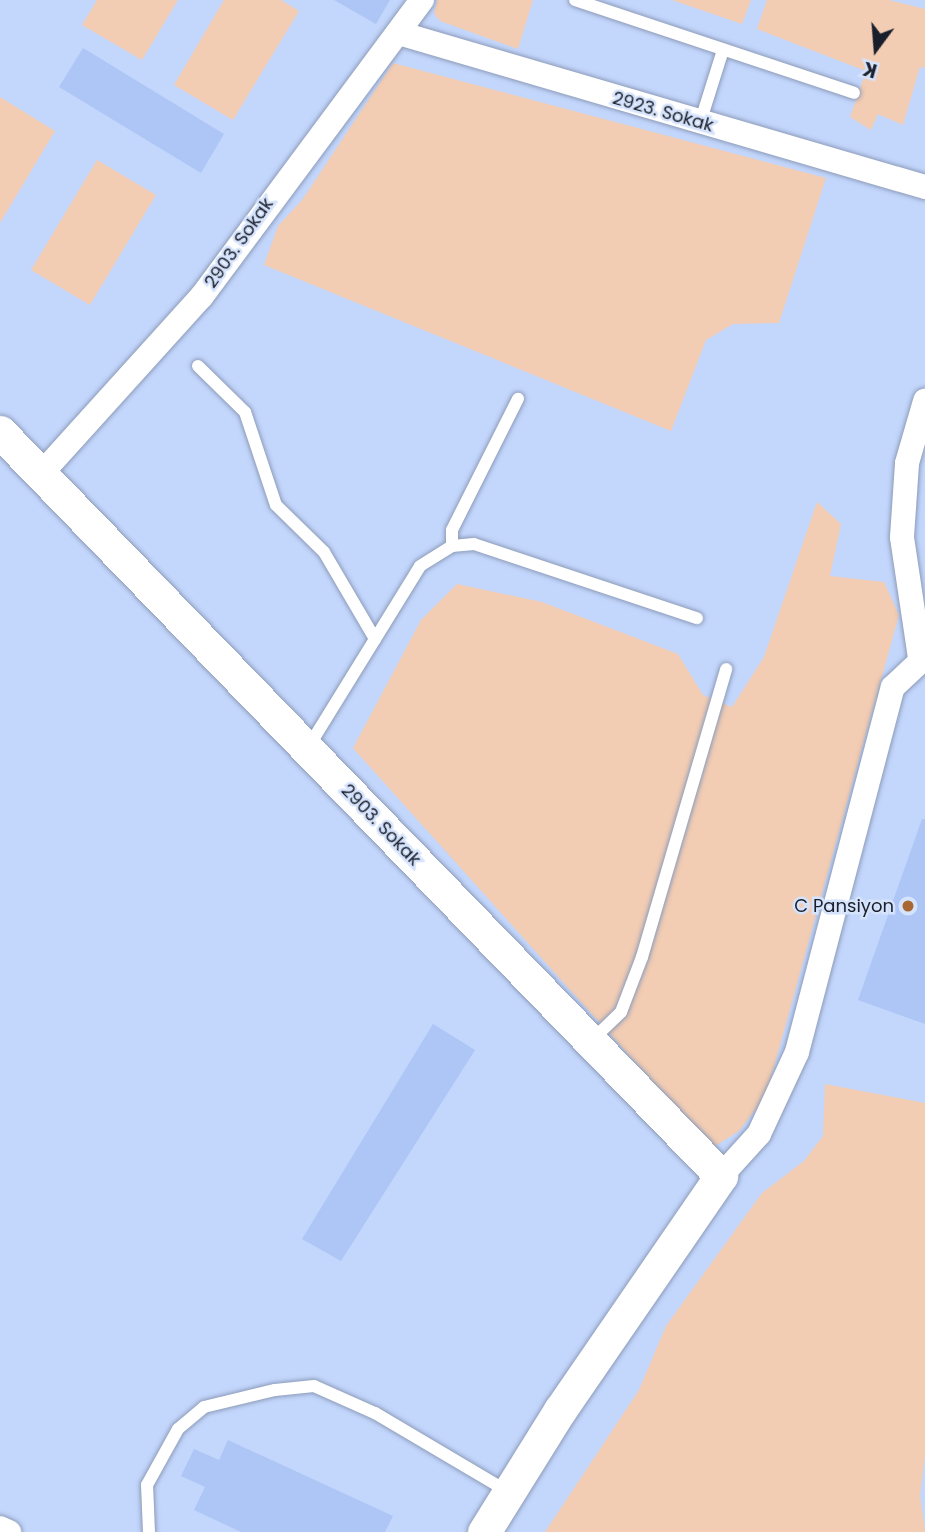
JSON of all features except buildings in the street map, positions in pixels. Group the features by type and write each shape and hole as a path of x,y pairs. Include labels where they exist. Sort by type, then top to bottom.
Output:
{"street":[{"name":"2903. Sokak","path":"41,474 202,296 286,177 401,34 422,0"},
{"name":"2923. Sokak","path":"401,34 925,187"},
{"path":"484,1532 721,1176 759,1134 797,1052 893,687 923,658 902,537 907,463 925,401"},
{"name":"2903. Sokak","path":"0,432 721,1176"},
{"path":"0,1528 9,1532"}],"lane":[{"path":"575,0 854,93"},
{"path":"700,123 723,50"},
{"path":"198,366 245,412 276,505 324,552 376,639"},
{"path":"452,546 452,530 518,398"},
{"path":"307,749 420,566 452,546 474,544 697,618"},
{"path":"590,1041 621,1012 642,957 726,669"},
{"path":"149,1532 147,1485 178,1429 204,1407 314,1386 375,1413 510,1493"}],"shaded area":[{"path":"0,0 925,0 925,1532 0,1532"},
{"path":"97,0 178,0 142,60 82,25"},
{"path":"224,0 281,0 299,11 233,120 174,85"},
{"path":"437,0 533,0 518,49 440,21 434,13"},
{"path":"672,0 751,0 742,24"},
{"path":"767,0 889,0 925,9 925,68 920,67 903,125 878,114 871,130 850,117 866,71 757,29"},
{"path":"393,63 826,178 779,323 733,324 706,340 671,431 264,265 278,226 302,200"},
{"path":"0,97 55,131 0,223"},
{"path":"97,160 156,195 90,305 31,270"},
{"path":"817,502 841,524 830,576 884,582 899,615 766,1096 739,1131 712,1148 353,748 421,620 457,584 542,602 678,654 703,695 732,707 764,657"},
{"path":"825,1084 925,1103 925,1455 920,1495 925,1532 545,1532 639,1390 666,1326 762,1193 804,1161 823,1136"}],"place":[{"name":"C Pansiyon","path":"908,906"}]}
